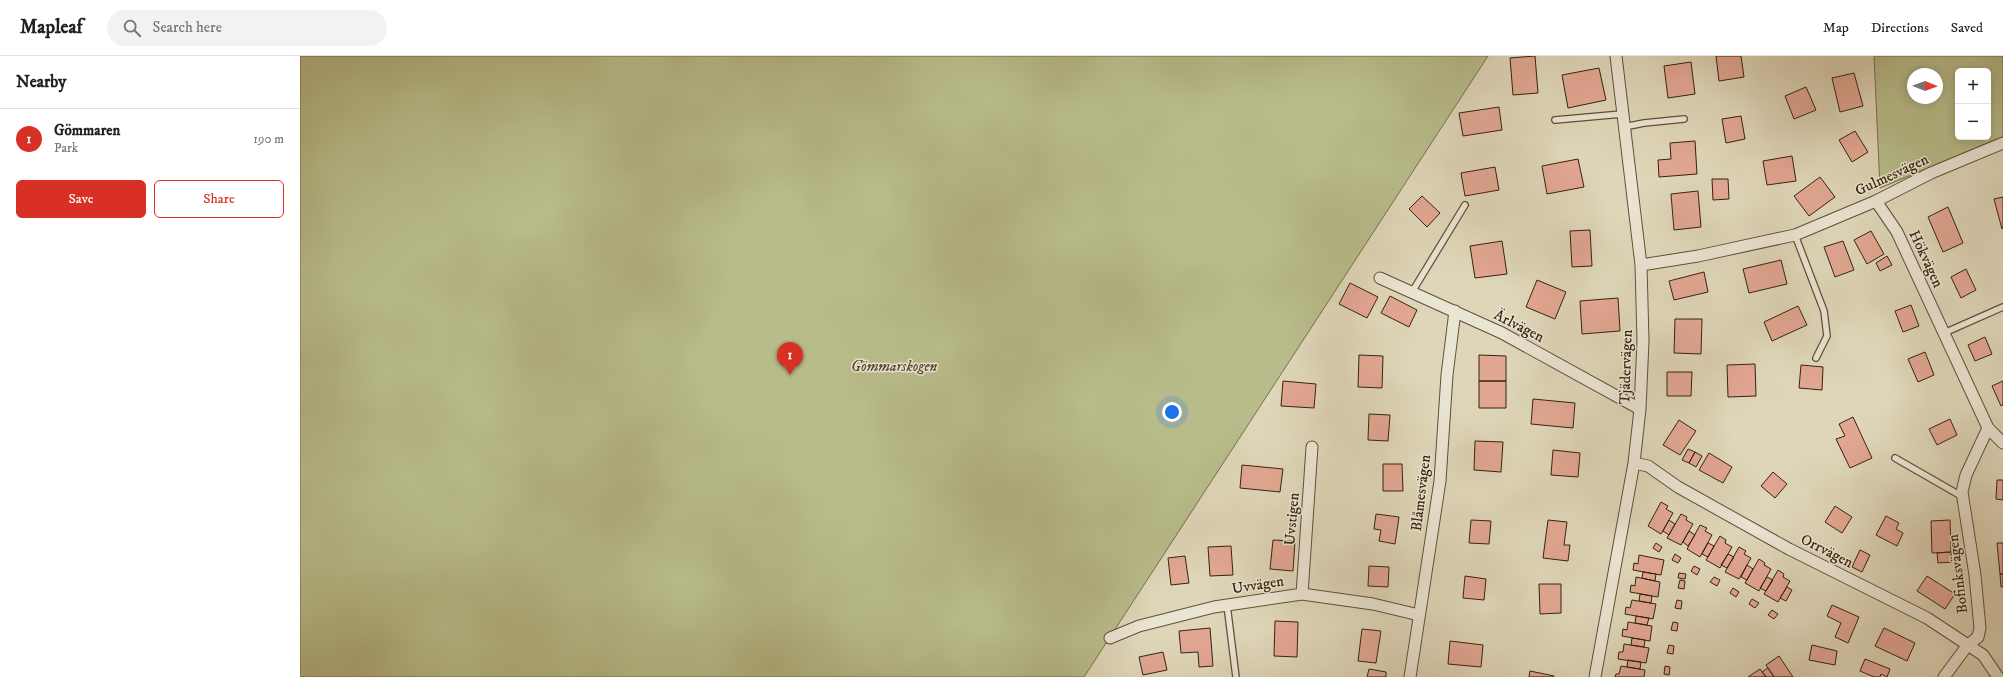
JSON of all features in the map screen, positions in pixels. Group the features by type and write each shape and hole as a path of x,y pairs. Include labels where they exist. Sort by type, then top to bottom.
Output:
{"street":[{"name":"Tjädervägen","path":"1596,677 1634,463 1640,409 1643,341 1641,265 1623,127 1616,56"},
{"name":"Gulmesvägen","path":"1641,265 1698,256 1795,236 1876,201 1931,173 2003,144"},
{"name":"Hökvägen","path":"1876,201 1897,232 1988,428 2003,443"},
{"name":"Ärlvägen","path":"1380,278 1502,333 1640,409"},
{"name":"Blåmesvägen","path":"1410,677 1440,482 1447,375 1456,311"},
{"name":"Bofinksvägen","path":"1944,677 1968,646 1978,637 1980,628 1975,575 1962,492 1966,475 1988,428"},
{"name":"Uvstigen","path":"1302,594 1312,447"},
{"name":"Orrvägen","path":"1634,463 1648,466 1678,487 1789,549 1927,618 1968,646 1983,654 1998,677"},
{"name":"Uvvägen","path":"1109,641 1139,626 1227,605 1302,594 1373,604 1419,615"}],"lane":[{"path":"1555,120 1622,114"},
{"path":"1623,127 1644,123 1684,119"},
{"path":"1412,292 1465,205"},
{"path":"1795,236 1824,311 1828,336 1816,358"},
{"path":"1944,333 2003,307"},
{"path":"1895,458 1963,498"},
{"path":"1227,605 1236,677"}],"green space":[{"name":"Gömmarskogen","path":"300,56 1488,56 1084,677 300,677"},
{"path":"1874,56 2003,56 2003,137 1880,188"}],"building":[{"path":"1535,56 1538,93 1513,95 1510,58"},
{"path":"1716,56 1741,56 1744,77 1719,81"},
{"path":"1691,62 1695,94 1668,98 1664,66"},
{"path":"1599,68 1606,100 1568,108 1562,75"},
{"path":"1854,73 1863,106 1840,112 1832,78"},
{"path":"1806,87 1816,110 1794,119 1785,96"},
{"path":"1499,107 1502,130 1463,136 1459,113"},
{"path":"1741,116 1745,139 1726,143 1722,119"},
{"path":"1855,131 1868,152 1852,162 1839,140"},
{"path":"1695,141 1697,174 1659,177 1658,160 1671,159 1670,143"},
{"path":"1792,156 1796,181 1767,185 1763,161"},
{"path":"1578,159 1584,187 1547,194 1542,166"},
{"path":"1495,167 1499,190 1465,196 1461,173"},
{"path":"1820,177 1835,197 1809,216 1794,196"},
{"path":"1712,179 1728,179 1729,199 1713,200"},
{"path":"1698,191 1701,227 1674,230 1671,194"},
{"path":"1422,196 1440,213 1427,227 1409,209"},
{"path":"2003,197 2003,228 2002,229 1994,199"},
{"path":"1948,207 1963,243 1943,252 1928,217"},
{"path":"1590,230 1592,266 1572,267 1570,231"},
{"path":"1871,231 1884,254 1867,264 1854,240"},
{"path":"1502,241 1507,274 1475,278 1470,246"},
{"path":"1843,241 1854,270 1835,277 1824,247"},
{"path":"1887,256 1892,265 1880,271 1876,263"},
{"path":"1781,260 1787,284 1749,293 1743,269"},
{"path":"1966,269 1976,290 1961,298 1951,277"},
{"path":"1704,272 1708,292 1674,300 1669,281"},
{"path":"1537,280 1566,292 1555,319 1526,307"},
{"path":"1350,283 1378,297 1367,318 1339,304"},
{"path":"1390,296 1417,310 1409,327 1381,313"},
{"path":"1618,298 1620,331 1582,334 1580,301"},
{"path":"1911,305 1919,326 1903,332 1895,311"},
{"path":"1798,306 1807,325 1772,341 1764,322"},
{"path":"1675,319 1702,319 1701,354 1674,353"},
{"path":"1985,337 1992,354 1975,361 1968,345"},
{"path":"1925,352 1934,375 1918,382 1908,359"},
{"path":"1359,355 1383,356 1382,388 1358,387"},
{"path":"1479,355 1506,356 1506,381 1479,381"},
{"path":"1755,364 1756,396 1728,397 1727,365"},
{"path":"1801,365 1823,367 1822,390 1799,388"},
{"path":"1667,372 1692,372 1691,396 1667,396"},
{"path":"1283,381 1316,384 1314,408 1281,406"},
{"path":"1479,381 1506,381 1506,408 1479,408"},
{"path":"2003,381 2003,405 2001,406 1992,386"},
{"path":"1533,399 1575,403 1573,428 1531,424"},
{"path":"1369,414 1390,415 1388,441 1368,440"},
{"path":"1853,417 1872,458 1850,468 1836,439 1845,436 1839,424"},
{"path":"1950,419 1957,435 1937,445 1929,429"},
{"path":"1679,420 1696,431 1680,455 1663,445"},
{"path":"1475,441 1503,442 1501,472 1474,470"},
{"path":"1688,449 1695,452 1689,463 1682,460"},
{"path":"1553,450 1580,453 1578,477 1551,475"},
{"path":"1695,452 1702,456 1696,467 1689,463"},
{"path":"1709,453 1732,467 1723,483 1699,470"},
{"path":"1383,464 1402,464 1403,491 1383,491"},
{"path":"1242,465 1283,469 1280,492 1240,488"},
{"path":"1773,472 1787,484 1775,498 1761,486"},
{"path":"1997,480 2003,480 2003,500 1996,499"},
{"path":"1661,502 1668,506 1666,509 1673,513 1661,534 1648,526"},
{"path":"1835,506 1852,517 1842,533 1825,522"},
{"path":"1376,514 1399,517 1395,544 1379,541 1381,530 1374,529"},
{"path":"1681,514 1687,517 1686,520 1693,524 1681,545 1667,538"},
{"path":"1886,516 1899,523 1896,529 1903,533 1897,546 1876,535"},
{"path":"1471,520 1491,521 1489,544 1469,543"},
{"path":"1548,520 1567,522 1564,545 1570,545 1568,561 1543,558"},
{"path":"1669,520 1675,524 1669,535 1663,531"},
{"path":"1950,520 1951,552 1932,553 1931,521"},
{"path":"1700,525 1707,528 1705,531 1712,535 1700,557 1687,549"},
{"path":"1689,531 1695,535 1688,546 1683,542"},
{"path":"1720,536 1726,540 1725,543 1732,547 1720,568 1706,560"},
{"path":"1273,540 1295,541 1293,571 1270,569"},
{"path":"1656,543 1662,547 1659,552 1653,548"},
{"path":"1708,543 1714,546 1708,557 1702,554"},
{"path":"1997,543 2003,543 2003,574 2000,574"},
{"path":"1231,546 1233,575 1210,576 1208,547"},
{"path":"1739,547 1746,551 1744,554 1751,558 1739,579 1725,572"},
{"path":"1860,550 1870,555 1862,572 1852,567"},
{"path":"1951,552 1952,562 1938,563 1937,553"},
{"path":"1675,554 1681,558 1678,563 1672,560"},
{"path":"1728,554 1734,557 1727,568 1721,565"},
{"path":"1639,555 1664,560 1661,575 1633,570 1634,563 1638,564"},
{"path":"1185,556 1189,583 1171,585 1168,558"},
{"path":"1759,559 1765,563 1764,565 1771,569 1759,591 1745,583"},
{"path":"1747,565 1753,569 1747,580 1741,577"},
{"path":"1369,566 1389,567 1388,587 1368,586"},
{"path":"1694,566 1700,569 1697,575 1691,571"},
{"path":"1778,570 1784,574 1783,577 1790,581 1778,602 1764,594"},
{"path":"1643,572 1656,574 1655,581 1642,578"},
{"path":"1679,573 1686,574 1685,579 1678,578"},
{"path":"2000,574 2003,574 2003,587 2001,587"},
{"path":"1465,576 1486,579 1484,600 1463,598"},
{"path":"1927,576 1955,594 1945,609 1917,591"},
{"path":"1636,577 1660,582 1658,597 1630,592 1631,585 1635,586"},
{"path":"1714,577 1720,580 1717,586 1710,582"},
{"path":"1767,577 1773,580 1766,591 1760,588"},
{"path":"1680,580 1685,581 1684,589 1678,588"},
{"path":"1539,584 1561,584 1561,613 1540,614"},
{"path":"1787,587 1792,590 1786,601 1780,598"},
{"path":"1733,588 1739,592 1736,597 1730,593"},
{"path":"1640,594 1652,596 1651,603 1639,601"},
{"path":"1752,599 1759,603 1755,608 1749,604"},
{"path":"1632,600 1656,604 1653,619 1625,614 1626,607 1630,608"},
{"path":"1677,600 1682,601 1681,609 1675,608"},
{"path":"1832,605 1859,617 1848,643 1835,637 1841,623 1827,616"},
{"path":"1772,610 1778,614 1774,619 1768,615"},
{"path":"1636,616 1649,618 1647,625 1635,623"},
{"path":"1275,621 1298,622 1297,657 1274,656"},
{"path":"1628,622 1652,626 1650,641 1622,636 1623,629 1627,630"},
{"path":"1673,622 1678,623 1677,631 1671,630"},
{"path":"1210,628 1213,666 1199,667 1198,652 1181,653 1179,631"},
{"path":"1884,628 1915,643 1907,661 1875,646"},
{"path":"1362,629 1381,631 1376,663 1358,661"},
{"path":"1632,638 1645,640 1644,647 1631,645"},
{"path":"1450,641 1483,645 1481,667 1448,664"},
{"path":"1624,644 1649,648 1646,663 1618,659 1619,652 1623,652"},
{"path":"1669,645 1674,646 1673,654 1667,653"},
{"path":"1812,645 1837,651 1835,665 1809,660"},
{"path":"1163,652 1167,670 1143,675 1139,657"},
{"path":"1779,656 1793,677 1774,677 1766,665"},
{"path":"1865,659 1890,669 1887,677 1881,674 1880,677 1874,677 1860,671"},
{"path":"1628,660 1641,662 1640,669 1627,667"},
{"path":"1621,666 1645,670 1644,677 1615,677 1616,674 1619,674"},
{"path":"1665,666 1670,667 1669,675 1664,674"},
{"path":"1768,668 1774,677 1766,677 1762,672"},
{"path":"1369,669 1386,672 1386,677 1367,677"},
{"path":"1760,669 1766,677 1748,677"},
{"path":"1530,671 1554,676 1554,677 1529,677"}],"place":[{"name":"Gömmaren","path":"790,375"}]}
